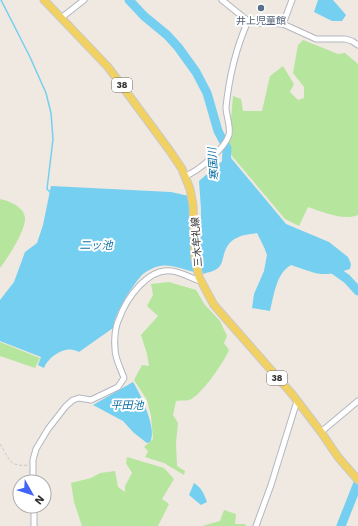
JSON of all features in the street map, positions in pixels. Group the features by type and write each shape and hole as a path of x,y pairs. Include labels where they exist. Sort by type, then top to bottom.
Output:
{"main road":[{"name":"三木牟礼線","path":"44,0 108,67 170,151 186,178 193,205 195,258 200,279 214,305 297,401 338,457 357,479"}],"street":[{"path":"61,18 84,0"},
{"path":"222,0 248,21 257,23 283,24 316,39 345,39 352,40 358,45"},
{"path":"283,24 292,0"},
{"path":"186,178 204,164 227,139 229,129 226,111 232,70 242,35 248,21"},
{"path":"33,474 33,464 39,442 66,406 73,400 79,398 91,400 118,387 124,378 116,356 116,332 118,320 138,287 152,274 171,271 200,279"},
{"path":"321,432 358,400"},
{"path":"256,526 271,485 297,401"},
{"path":"34,514 34,526"}],"path":[{"path":"0,444 12,463 17,466 33,464"}],"green space":[{"path":"303,40 338,54 345,53 358,64 358,215 346,217 326,213 308,207 299,226 285,219 232,156 228,142 233,133 231,119 233,96 241,99 243,111 262,111 270,76 283,66 294,84 290,92 298,100 304,98 304,87 293,73 298,45"},
{"path":"0,199 13,203 17,206 23,212 25,220 18,239 0,268"},
{"path":"169,282 196,290 205,305 220,321 227,336 224,343 229,350 206,386 200,392 189,400 176,401 173,415 178,423 176,443 177,466 185,471 184,475 164,463 145,457 148,451 144,447 153,439 151,416 147,400 134,380 142,365 149,366 141,335 158,316 147,306 153,295 151,284"},
{"path":"0,342 40,358 35,368 0,356"},
{"path":"127,457 164,468 174,479 162,499 169,504 158,526 82,526 74,502 71,483 91,478 100,473 115,471 118,487 125,492 125,486 132,473 126,463"},
{"path":"224,510 236,514 235,524 245,524 246,526 202,526 220,521"}],"water":[{"path":"318,0 333,0 346,15 342,21 332,21 314,12"},
{"path":"231,158 286,224 329,242 348,257 351,264 350,269 340,272 320,274 291,265 282,273 279,279 274,292 270,311 252,308 254,294 264,271 267,255 257,233 241,236 232,240 226,248 220,266 203,274 200,264 201,209 199,181 221,162"},
{"name":"二ッ池","path":"51,186 171,192 189,196 197,273 165,266 156,267 147,271 129,292 117,315 113,328 79,352 74,350 64,350 56,354 48,361 44,368 38,365 41,357 0,341 0,300 14,282 25,252 37,243 43,225"},
{"name":"平田池","path":"133,382 144,403 152,429 150,442 147,443 134,433 123,421 93,405"},
{"path":"194,483 201,489 207,502 201,505 189,495"}],"waterway":[{"path":"1,0 30,57 46,93 51,113 53,139 47,189 50,192"},
{"name":"寒国川","path":"129,0 144,16 167,35 178,47 196,72 207,93 218,131 227,148 226,171"},
{"name":"寒国川","path":"329,266 347,279 358,291"},
{"name":"寒国川","path":"341,526 358,483"}],"place":[{"name":"井上児童館","path":"261,8"}]}
